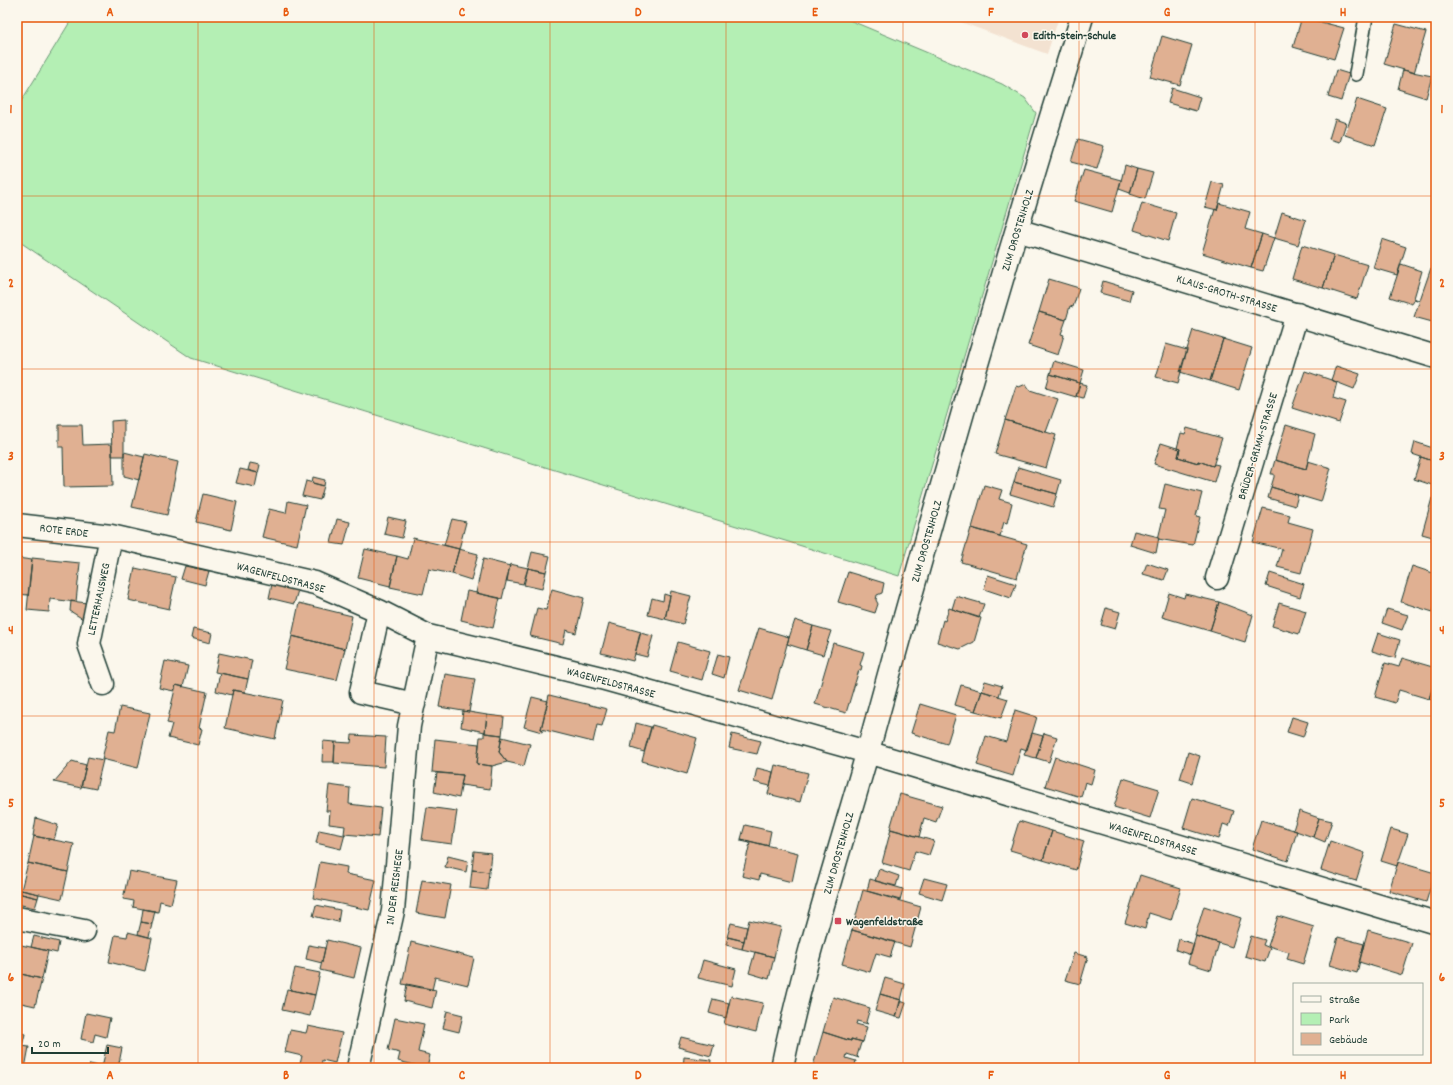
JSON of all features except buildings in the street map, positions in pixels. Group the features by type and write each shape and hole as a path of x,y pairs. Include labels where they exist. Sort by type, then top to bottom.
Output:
{"street":[{"name":"ZUM DROSTENHOLZ","path":"782,1068 792,1018 810,949 945,472 1082,17"},
{"name":"KLAUS-GROTH-STRASSE","path":"1017,230 1436,357"},
{"name":"BRÜDER-GRIMM-STRASSE","path":"1217,578 1297,314"},
{"name":"ROTE ERDE","path":"17,525 111,536"},
{"name":"WAGENFELDSTRASSE","path":"111,536 315,583 379,611 428,636 601,678 867,752 1436,923"},
{"name":"LETTERHAUSWEG","path":"103,684 89,644 111,536"},
{"path":"379,611 361,692 414,704"},
{"name":"IN DER REISHEGE","path":"358,1068 393,911 410,726 428,636"},
{"path":"17,918 84,931"}],"lane":[{"path":"1356,74 1366,17"}],"shaded area":[{"name":"Edith-Stein-Schule","path":"947,17 1059,17 1047,54"}],"green space":[{"path":"73,17 842,17 1002,84 1025,98 1036,113 899,576 191,358 17,240 17,108"}],"place":[{"name":"Edith-Stein-Schule","path":"1025,35"},
{"name":"Wagenfeldstraße","path":"838,921"}]}
